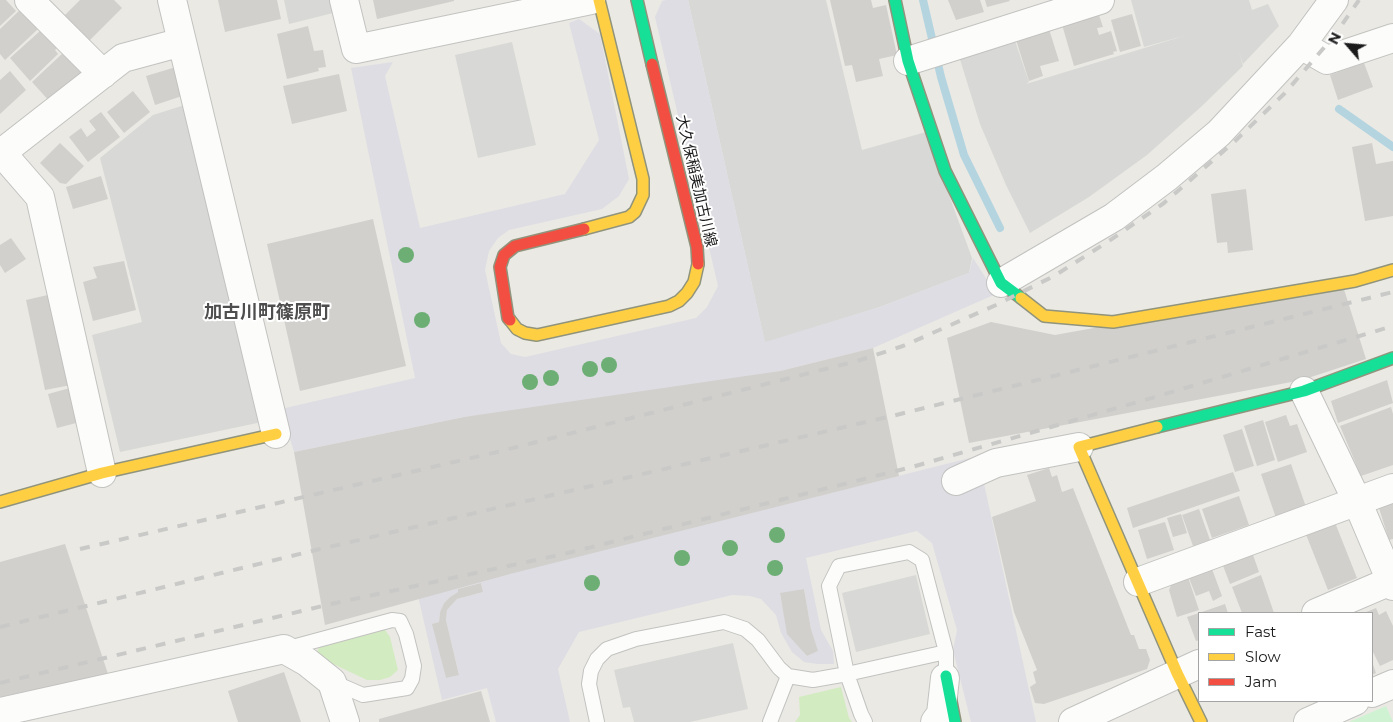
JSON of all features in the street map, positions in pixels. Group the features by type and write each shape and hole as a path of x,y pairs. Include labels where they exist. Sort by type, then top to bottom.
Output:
{"street":[{"path":"29,0 103,74"},
{"path":"0,502 102,472 276,434 172,0"},
{"path":"344,0 356,49 591,0"},
{"name":"大久保稲美加古川線","path":"599,0 643,179 643,194 635,212 629,216 620,220 515,246 504,256 500,267 508,318 517,329 525,333 537,335 669,306 680,301 688,294 696,277 698,264 697,246 637,0"},
{"path":"895,0 908,61 945,171 1001,283 1044,316 1113,322 1342,283 1393,270"},
{"path":"908,61 1100,0"},
{"path":"1001,283 1114,217 1167,177 1219,133 1309,23 1334,0"},
{"path":"1309,23 1327,60 1393,38"},
{"path":"102,472 40,197 1,152 123,58 182,42"},
{"path":"956,481 996,463 1079,447 1304,391 1393,358"},
{"path":"1304,391 1392,582 1318,612"},
{"path":"1079,447 1138,582 1188,668 1201,722"},
{"path":"1138,582 1393,488"},
{"path":"0,712 284,649 307,662 332,682 344,722"},
{"path":"936,722 941,714 946,664"},
{"path":"946,664 955,722"},
{"path":"1073,722 1188,668"},
{"path":"1373,693 1393,684"},
{"path":"1308,722 1353,702"}],"lane":[{"path":"597,722 589,684 591,671 597,659 607,649 636,639 724,622 745,628 758,640 779,668 788,676 813,680 847,674 946,664 922,560 909,552 839,566 829,586 847,674 860,714 865,722"},
{"path":"284,649 392,620 400,621 406,634 414,666 412,679 407,688 363,695 332,682"},
{"path":"770,722 788,676"}],"green space":[{"path":"377,630 385,630 390,637 398,670 390,677 380,680 367,680 331,663 317,652 320,644"},
{"path":"841,687 849,718 852,722 795,722 800,715 799,697"},
{"path":"1386,706 1393,722 1349,722"}],"shaded area":[{"path":"284,0 330,0 333,13 289,24"},
{"path":"688,0 826,0 862,150 926,132 972,258 969,273 880,307 765,343"},
{"path":"688,0 765,342 880,307 969,273 973,258 996,294 873,348 780,371 567,407 464,417 294,452 281,409 415,378 351,68 393,62 385,76 420,228 565,194 599,140 569,23 579,19 600,34 629,179 619,196 602,209 509,230 498,238 489,251 485,270 501,343 511,354 525,357 696,318 707,307 718,286 655,17 662,1"},
{"path":"1131,0 1249,0 1252,10 1268,4 1279,26 1243,64 1239,51 1243,66 1147,155 1089,197 1030,233 1006,185 980,124 958,53 1013,35 1029,82 1026,84 1187,35 1144,47"},
{"path":"512,42 536,145 478,158 455,55"},
{"path":"191,103 262,422 120,452 92,335 142,322 100,158 153,115"},
{"path":"978,456 1036,722 971,722 953,650 957,630 932,543 917,531 806,558 821,630 833,651 834,664 804,662 792,652 781,633 776,615 761,599 732,595 579,632 558,669 570,722 496,722 487,688 442,700 418,596","holes":["481,583 483,592 457,599 447,610 446,620 459,674 446,678 433,624 439,622 440,612 444,603 458,592 458,589","804,589 817,651 807,656 788,634 780,594"]},
{"path":"916,575 930,634 856,652 842,593"},
{"path":"733,643 748,709 690,722 634,722 630,707 623,708 614,670"}],"building":[{"path":"0,0 6,0 16,11 0,26"},
{"path":"80,0 114,0 122,8 86,44 62,18"},
{"path":"218,0 277,0 281,19 225,32"},
{"path":"373,0 454,0 454,1 377,19"},
{"path":"830,0 871,0 873,8 886,5 897,55 879,59 883,76 856,82 852,65 845,66"},
{"path":"948,0 980,0 984,12 956,20"},
{"path":"985,0 1009,0 1010,1 987,7"},
{"path":"1097,9 1103,27 1097,28 1099,35 1111,31 1117,51 1113,52 1114,54 1074,66 1061,21"},
{"path":"20,10 38,29 5,60 0,54 0,29"},
{"path":"1132,14 1141,46 1120,52 1111,20"},
{"path":"308,26 314,51 323,50 326,67 318,68 319,71 287,79 277,34"},
{"path":"1049,29 1059,61 1040,66 1043,76 1029,81 1016,40"},
{"path":"40,31 44,36 49,32 60,45 55,50 58,54 30,81 10,58"},
{"path":"64,52 83,73 51,103 32,82"},
{"path":"1364,63 1373,87 1338,100 1330,75"},
{"path":"176,67 185,95 155,105 146,76"},
{"path":"10,71 26,90 0,114 0,80"},
{"path":"339,74 347,111 292,124 283,86"},
{"path":"133,91 150,112 124,133 107,112"},
{"path":"101,112 120,137 88,162 69,137 81,128 87,137 96,130 89,121"},
{"path":"60,143 84,166 66,184 60,183 40,163"},
{"path":"1372,143 1376,164 1393,161 1393,216 1365,221 1352,147"},
{"path":"101,176 108,199 73,209 66,187"},
{"path":"1246,189 1253,250 1228,253 1227,242 1217,243 1211,194"},
{"path":"373,219 406,366 300,391 267,244"},
{"path":"11,238 26,259 5,273 0,265 0,245"},
{"path":"124,261 136,310 93,321 83,282 97,278 93,267"},
{"path":"1342,283 1366,359 1302,380 969,443 947,338 991,322 1055,335"},
{"path":"52,294 71,385 45,390 26,300"},
{"path":"873,348 899,476 510,574 325,625 294,452 464,417 780,371"},
{"path":"1387,380 1393,403 1338,423 1331,401"},
{"path":"70,388 80,422 57,428 48,394"},
{"path":"1391,407 1393,414 1393,465 1361,476 1340,426"},
{"path":"1286,415 1290,426 1297,424 1307,452 1278,462 1265,422"},
{"path":"1263,420 1275,460 1257,466 1244,426"},
{"path":"1242,429 1254,466 1235,472 1223,435"},
{"path":"1291,464 1306,507 1276,518 1261,474"},
{"path":"1049,468 1052,477 1057,475 1062,492 1073,488 1131,635 1134,635 1139,649 1146,649 1150,660 1147,669 1044,704 1035,703 1030,687 1036,683 1033,672 1037,670 1014,612 992,517 1036,501 1027,475"},
{"path":"1233,472 1240,491 1133,528 1127,508"},
{"path":"1239,496 1249,525 1212,538 1202,509"},
{"path":"1393,503 1393,539 1389,540 1379,508"},
{"path":"1199,509 1210,540 1193,546 1182,515"},
{"path":"1181,514 1187,533 1173,537 1167,518"},
{"path":"1334,520 1357,578 1328,590 1305,532"},
{"path":"1165,522 1174,550 1147,559 1138,530"},
{"path":"65,544 108,674 0,697 0,562"},
{"path":"1252,552 1259,572 1230,584 1222,563"},
{"path":"1212,569 1222,596 1213,601 1209,591 1196,596 1189,578"},
{"path":"1187,574 1199,610 1177,617 1169,590 1174,578"},
{"path":"1261,575 1274,612 1242,612 1232,587"},
{"path":"481,583 483,592 457,599 447,610 446,620 459,675 446,678 432,624 439,622 440,612 444,603 458,592 458,589"},
{"path":"804,589 811,629 818,651 807,656 787,634 780,593"},
{"path":"1225,604 1228,612 1202,612"},
{"path":"1376,608 1379,615 1386,611 1393,626 1393,660 1380,666 1373,652 1373,612 1366,612"},
{"path":"1198,613 1198,640 1196,641 1187,617"},
{"path":"284,672 301,722 238,722 228,691"},
{"path":"481,691 490,722 379,722 379,719"}],"waterway":[{"path":"923,0 941,77 964,155 1000,228"},
{"path":"1339,109 1393,147"}],"railway":[{"path":"80,549 497,452 857,361 903,346 996,305 1054,276 1164,203 1234,142 1285,93 1334,36 1359,0"},
{"path":"0,627 316,550 892,416 1393,292"},
{"path":"0,683 331,604 564,554 912,467 1393,326"}],"traffic: fast":[{"path":"637,0 652,64"},
{"path":"895,0 908,61 945,171 1001,283 1021,298"},
{"path":"1157,427 1304,391 1393,358"},
{"path":"946,676 955,722"}],"traffic: slow":[{"path":"584,229 629,217 635,212 643,195 643,179 599,0"},
{"path":"510,320 517,329 525,333 537,335 669,306 679,301 687,293 694,282 698,264"},
{"path":"1021,298 1044,316 1113,322 1355,281 1393,270"},
{"path":"1157,427 1079,447 1177,673 1201,722"},
{"path":"0,502 102,473 276,434"}],"traffic: jam":[{"path":"652,64 697,247 698,264"},
{"path":"510,320 508,318 500,267 504,255 515,246 584,229"}],"district":[{"name":"加古川町篠原町","path":"267,313"}]}
